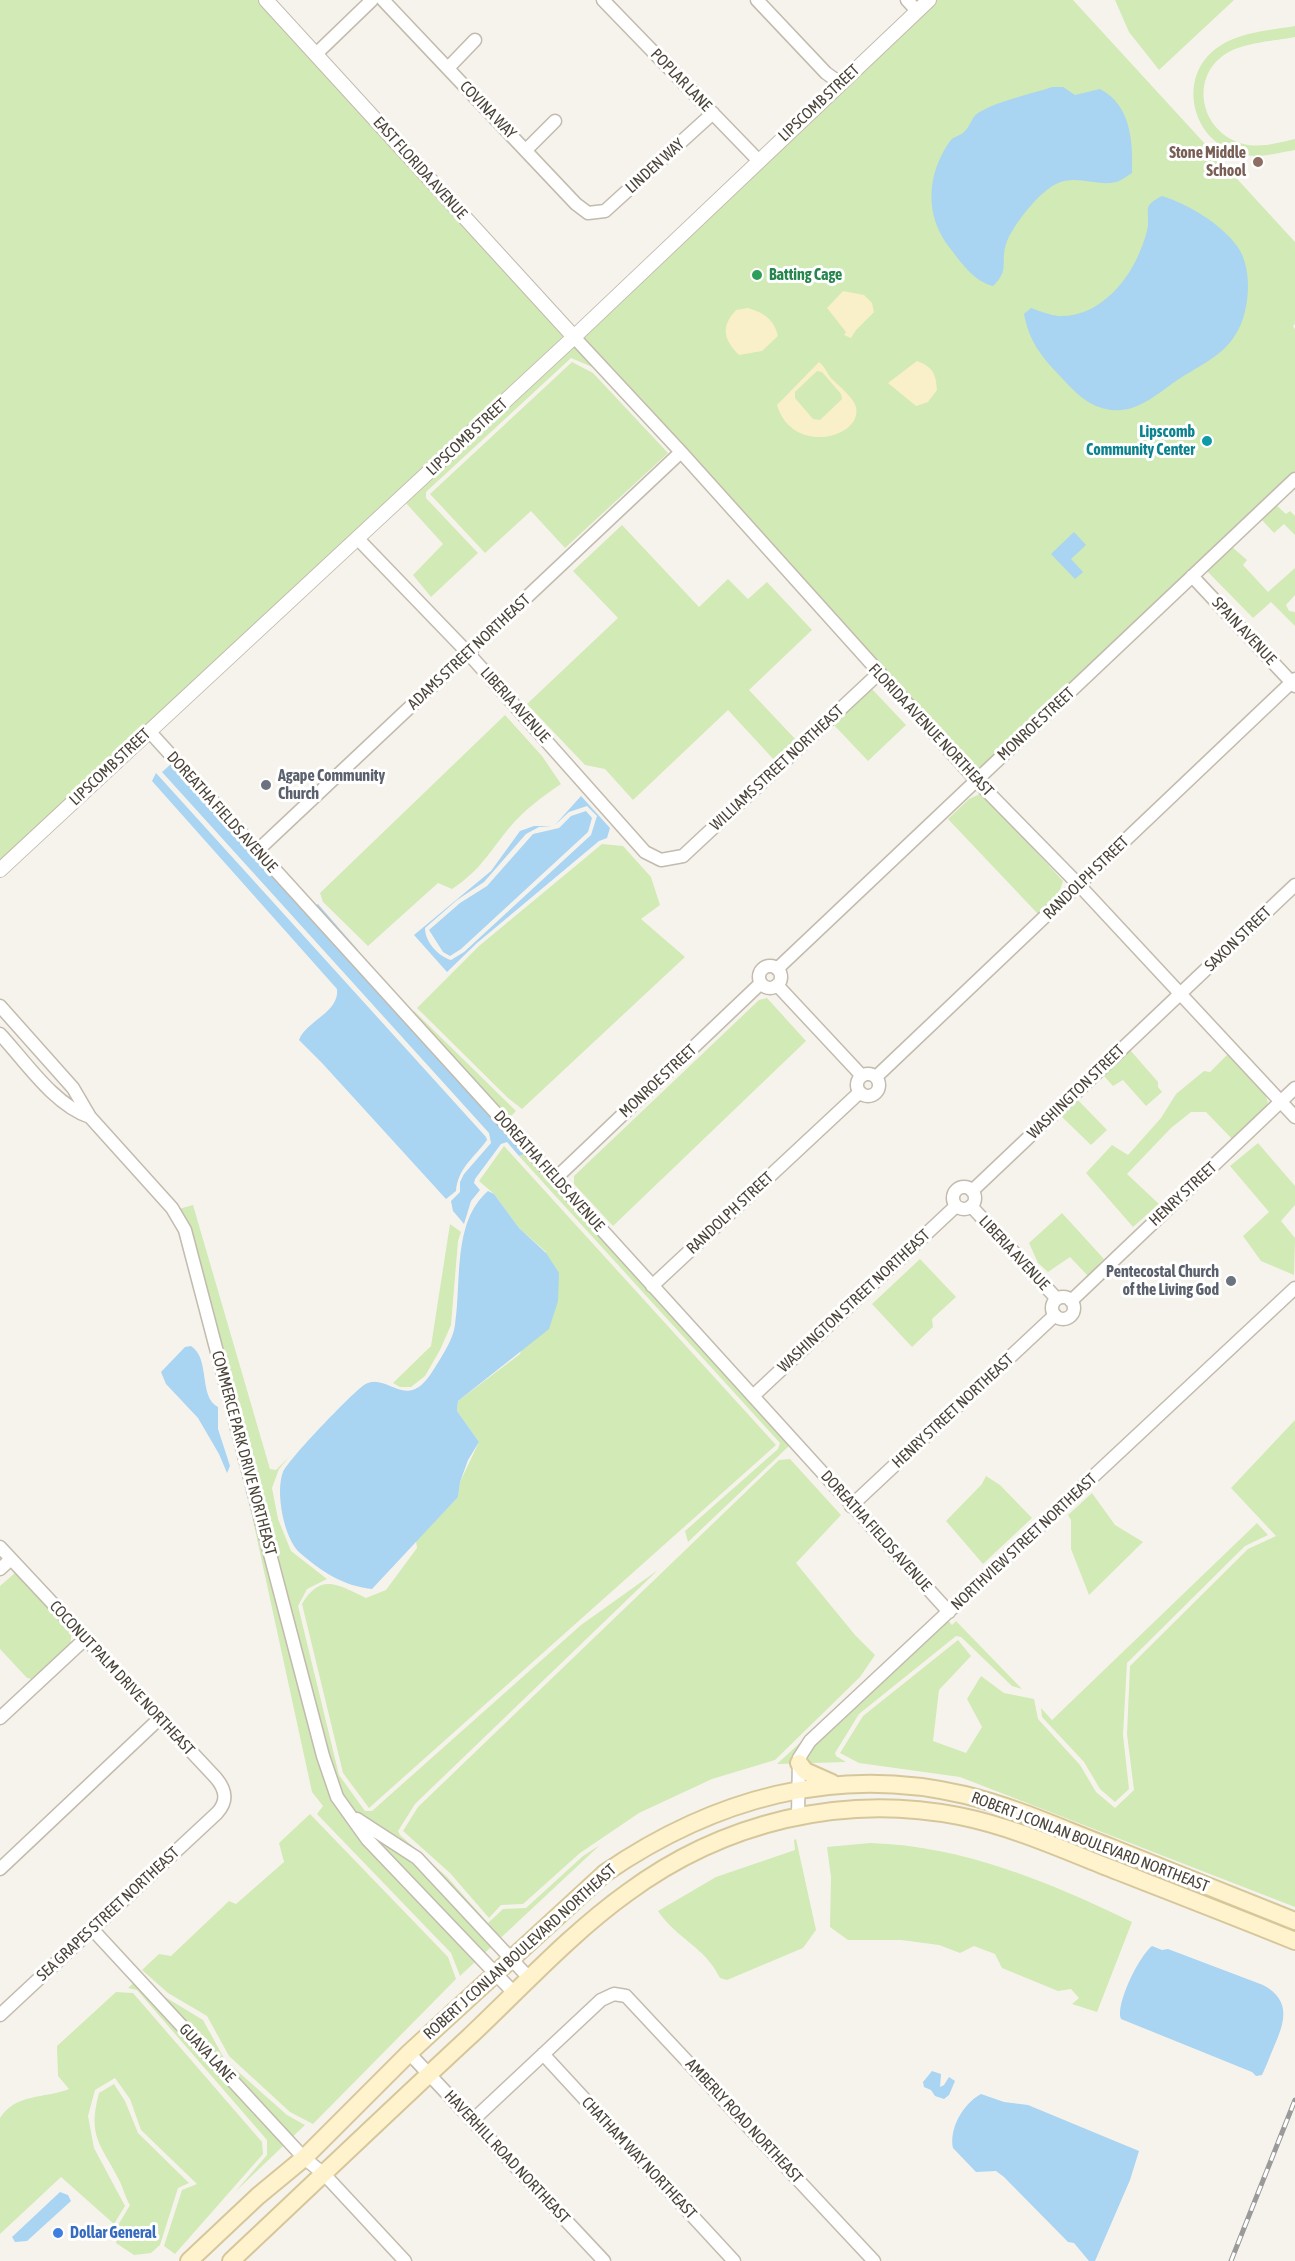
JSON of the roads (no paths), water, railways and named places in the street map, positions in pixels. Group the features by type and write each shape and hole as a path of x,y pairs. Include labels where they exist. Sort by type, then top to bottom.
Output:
{"main road":[{"path":"799,1763 805,1771 816,1778 836,1785"},
{"name":"ROBERT J CONLAN BOULEVARD NORTHEAST","path":"189,2261 258,2196 304,2158 409,2053 605,1873 641,1848 719,1810 797,1790 836,1785 918,1786 997,1804 1295,1921"},
{"name":"ROBERT J CONLAN BOULEVARD NORTHEAST","path":"231,2261 602,1913 659,1870 697,1849 735,1833 798,1816 844,1809 913,1809 989,1823 1022,1833 1295,1941"}],"street":[{"name":"EAST FLORIDA AVENUE","path":"266,0 574,337"},
{"path":"316,54 372,0"},
{"name":"COVINA WAY","path":"383,0 582,210 595,214"},
{"name":"POPLAR LANE","path":"603,0 758,160"},
{"path":"757,0 826,73 840,83"},
{"path":"908,0 917,11"},
{"name":"LIPSCOMB STREET","path":"0,870 574,337 929,0"},
{"path":"448,68 475,40"},
{"name":"LINDEN WAY","path":"595,214 609,208 713,113"},
{"path":"526,150 555,121"},
{"name":"FLORIDA AVENUE NORTHEAST","path":"574,337 681,452 878,674 976,780 1181,993 1295,1118"},
{"name":"ADAMS STREET NORTHEAST","path":"257,851 681,452"},
{"name":"MONROE STREET","path":"777,969 1295,479"},
{"name":"LIBERIA AVENUE","path":"358,539 468,653 645,852 661,860 675,859"},
{"name":"SPAIN AVENUE","path":"1192,576 1294,682"},
{"name":"WILLIAMS STREET NORTHEAST","path":"675,859 689,851 878,674"},
{"name":"RANDOLPH STREET","path":"876,1077 1294,682"},
{"name":"DOREATHA FIELDS AVENUE","path":"149,731 949,1612"},
{"name":"SAXON STREET","path":"1181,993 1295,885"},
{"path":"772,966 777,969 780,975 777,985 771,987 761,983 759,974 764,968 772,966"},
{"name":"MONROE STREET","path":"556,1178 761,983"},
{"path":"777,985 862,1077"},
{"name":"WASHINGTON STREET","path":"972,1191 1181,993"},
{"name":"COMMERCE PARK DRIVE NORTHEAST","path":"0,1006 44,1068 57,1094 76,1112 90,1117"},
{"path":"0,1029 34,1064 44,1068"},
{"name":"COMMERCE PARK DRIVE NORTHEAST","path":"0,1034 73,1088 90,1117 172,1208 190,1243 323,1756 337,1797 367,1839 515,1994"},
{"path":"868,1074 876,1077 879,1084 875,1093 866,1095 860,1092 858,1085 862,1077 868,1074"},
{"name":"HENRY STREET","path":"1071,1301 1295,1088"},
{"name":"RANDOLPH STREET","path":"652,1286 860,1092"},
{"path":"967,1188 972,1191 975,1197 971,1206 962,1209 956,1206 953,1199 958,1190 967,1188"},
{"name":"WASHINGTON STREET NORTHEAST","path":"753,1396 956,1206"},
{"name":"LIBERIA AVENUE","path":"971,1206 1057,1299"},
{"name":"NORTHVIEW STREET NORTHEAST","path":"798,1816 799,1758 810,1741 1295,1288"},
{"path":"1065,1298 1071,1301 1073,1307 1070,1316 1060,1319 1055,1315 1052,1305 1057,1299 1065,1298"},
{"name":"HENRY STREET NORTHEAST","path":"851,1506 1055,1315"},
{"name":"COCONUT PALM DRIVE NORTHEAST","path":"0,1547 223,1786 224,1802 217,1813"},
{"path":"0,1569 11,1559"},
{"path":"0,1718 85,1639"},
{"path":"0,1869 160,1718"},
{"name":"SEA GRAPES STREET NORTHEAST","path":"0,2015 217,1813"},
{"name":"COMMERCE PARK DRIVE NORTHEAST","path":"351,1815 401,1846 436,1877 530,1979"},
{"path":"421,1894 436,1877"},
{"name":"GUAVA LANE","path":"93,1929 304,2158 324,2174 405,2261"},
{"name":"AMBERLY ROAD NORTHEAST","path":"543,2054 607,1996 620,1995 632,2000 874,2261"},
{"name":"HAVERHILL ROAD NORTHEAST","path":"409,2053 604,2261"},
{"path":"473,2120 543,2054"},
{"name":"CHATHAM WAY NORTHEAST","path":"543,2054 734,2261"}],"water":[{"path":"1052,87 1063,87 1075,95 1100,89 1118,104 1128,125 1132,149 1132,173 1116,182 1071,180 1049,188 1027,210 1009,237 1004,251 1003,271 998,280 993,286 986,284 968,270 949,247 935,221 931,194 937,167 950,141 963,133 978,113 1005,101"},
{"path":"1162,196 1203,216 1222,230 1237,246 1246,267 1248,279 1244,317 1234,337 1222,351 1154,397 1129,409 1111,410 1095,406 1077,393 1047,362 1033,340 1024,314 1031,308 1058,316 1071,315 1084,312 1107,298 1132,268 1147,232 1149,205"},
{"path":"1074,532 1086,545 1071,559 1083,572 1075,579 1051,554"},
{"path":"170,765 309,910 318,904 358,950 352,959 524,1154 519,1156 507,1142 501,1144 475,1179 474,1183 480,1190 471,1201 464,1224 453,1211 451,1201 460,1192 460,1182 464,1174 491,1143 489,1133 162,772"},
{"path":"156,773 486,1137 487,1140 463,1170 456,1191 446,1199 299,1040 308,1027 333,1004 337,997 337,989 152,781"},
{"path":"581,796 610,828 607,838 599,841 477,943 447,972 414,935 491,871 520,831 534,826 552,826 539,827 526,834 484,882 457,900 425,928 427,938 441,955 451,960 464,952 591,835 597,816 587,806 569,812 555,825"},
{"path":"586,811 592,818 588,832 461,949 450,956 443,952 429,930 460,903 487,886 533,834 559,828 571,816"},
{"path":"488,1191 494,1194 519,1228 546,1253 559,1273 558,1301 549,1329 458,1401 457,1411 479,1442 468,1460 460,1482 458,1497 372,1589 351,1585 324,1572 294,1546 282,1515 280,1491 283,1472 321,1427 364,1385 373,1382 381,1383 406,1391 415,1389 424,1383 447,1348 454,1331 464,1236 477,1204"},
{"path":"191,1346 201,1360 208,1395 218,1407 218,1429 230,1466 227,1473 198,1418 166,1384 161,1372 185,1347"},
{"path":"1152,1946 1162,1950 1168,1949 1263,1985 1279,1998 1283,2022 1262,2075 1256,2076 1252,2072 1121,2019 1121,2003 1129,1981"},
{"path":"932,2071 941,2074 940,2087 949,2077 955,2081 949,2095 944,2099 935,2096 931,2090 924,2087 923,2082"},
{"path":"981,2094 1004,2102 1028,2105 1139,2151 1130,2180 1095,2261 1089,2261 1074,2243 1068,2242 1004,2177 996,2171 976,2172 953,2148 953,2133 959,2117 968,2104"},
{"path":"60,2192 68,2195 71,2201 27,2241 15,2242 12,2237"}],"railway":[{"path":"1231,2261 1295,2100"}],"place":[{"name":"Stone Middle School","path":"1258,162"},
{"name":"Batting Cage","path":"757,275"},
{"name":"Lipscomb Community Center","path":"1207,441"},
{"name":"Agape Community Church","path":"266,785"},
{"name":"Pentecostal Church of the Living God","path":"1231,1281"},
{"name":"Dollar General","path":"58,2233"}]}
